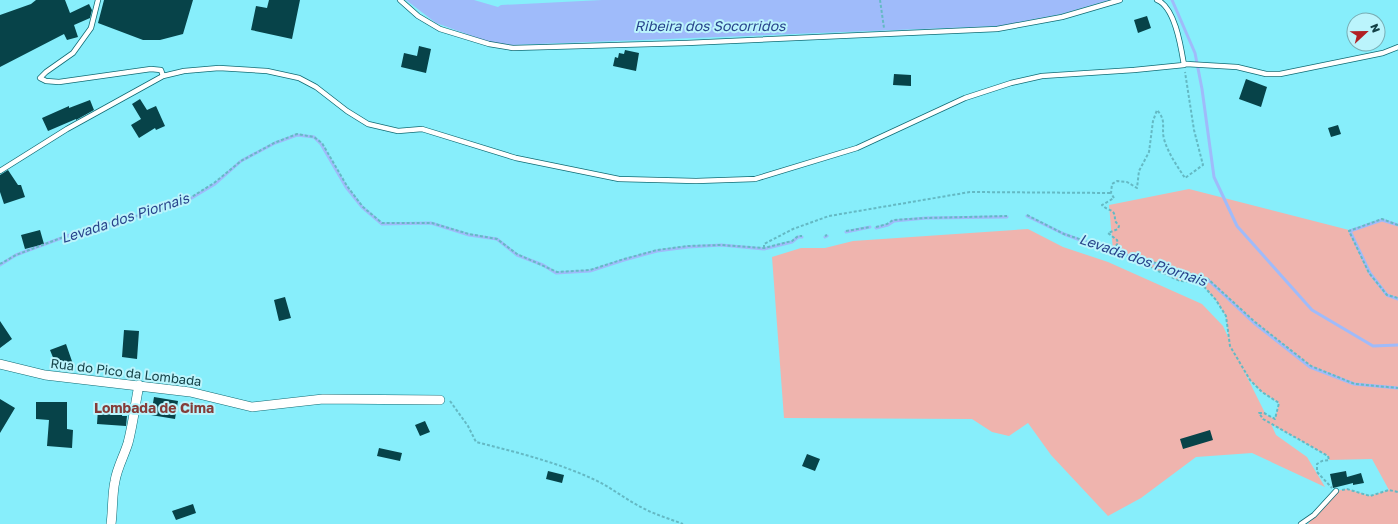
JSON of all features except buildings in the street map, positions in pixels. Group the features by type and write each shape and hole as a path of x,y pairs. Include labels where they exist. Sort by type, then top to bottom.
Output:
{"street":[{"name":"Rua do Pico da Lombada","path":"0,364 45,376 139,385 190,392 252,407 323,399 440,400"},
{"path":"111,524 114,481 129,437 139,385"}],"lane":[{"path":"98,0 91,28 73,53 40,78 46,81 59,82 151,69 161,70 163,76"},
{"path":"400,0 418,16 440,29 489,44 513,48 687,44 997,29 1062,17 1120,0"},
{"path":"1157,0 1169,9 1185,64"},
{"path":"0,171 67,129 163,76 184,71 219,68 267,71 299,78 316,87 347,111 368,124 398,131 422,129 516,158 619,179 696,181 755,179 858,148 965,98 1011,83 1042,76 1134,70 1185,64 1237,66 1266,74 1280,74 1383,53 1398,47"},
{"path":"1301,524 1314,515 1336,491"}],"path":[{"path":"880,0 885,35"},
{"path":"1113,250 1118,243 1117,240 1108,233 1118,229 1119,226 1115,221 1114,211 1105,208 1102,205 1114,198 1111,193 1112,184 1117,181 1126,182 1137,188 1139,170 1149,152 1157,110 1162,116 1164,137 1167,147 1175,164 1185,178 1203,165 1194,130 1185,64"},
{"path":"0,264 16,255 74,233 162,209 190,198 214,183 241,161 274,143 297,134 314,137 322,143 347,186 363,207 382,223 432,223 470,234 497,239 517,254 556,272 590,270 657,250 688,246 721,245 764,248 792,241 798,236 802,236"},
{"path":"764,248 764,244 793,230 830,216 970,192 1111,193"},
{"path":"1027,215 1064,234 1208,279 1255,322 1311,366 1355,384 1398,388"},
{"path":"876,227 887,224 893,220 900,219 1007,216"},
{"path":"1398,224 1382,220 1349,230 1369,273 1387,295 1398,298"},
{"path":"846,231 868,227"},
{"path":"1113,250 1141,261 1180,281 1200,282 1216,300 1226,316 1230,346 1250,380 1262,392 1279,402 1275,419 1264,413 1259,413 1263,419 1328,456 1329,460 1322,461 1317,464 1317,472 1336,491"},
{"path":"440,400 450,401 468,426 476,442 552,462 594,479 643,508 684,524"},
{"path":"1347,489 1370,496 1389,490 1398,492"}],"shaded area":[{"path":"1189,189 1349,230 1382,219 1398,225 1398,524 1308,524 1314,515 1336,491 1347,489 1370,496 1389,490 1372,459 1329,460 1328,456 1271,424 1276,435 1307,457 1325,487 1252,453 1196,457 1141,498 1108,516 1051,455 1028,423 1009,436 992,432 972,419 784,418 772,257 801,248 825,248 853,241 1028,229 1063,247 1108,262 1202,304 1223,326 1229,339 1226,316 1216,300 1200,282 1180,281 1141,261 1113,250 1109,205","holes":["1242,367 1250,380 1262,392 1279,403 1275,419 1266,415"]}],"water":[{"name":"Ribeira dos Socorridos","path":"406,0 474,0 498,7 501,5 602,0 1109,0 1061,14 998,26 512,45 489,42 436,23"}],"waterway":[{"path":"1172,0 1195,53 1202,89 1214,177 1237,226 1312,310 1373,346 1398,345"},
{"name":"Levada dos Piornais","path":"0,265 16,255 75,233 162,209 190,199 215,184 241,161 275,143 297,135 314,137 321,144 346,187 362,207 382,224 431,223 469,235 497,239 517,255 543,265 556,273 590,271 657,251 721,245 764,249 792,242 798,237 802,237"},
{"name":"Levada dos Piornais","path":"1027,216 1064,234 1091,244 1208,280 1254,323 1310,367 1354,384 1398,388"},
{"name":"Levada dos Piornais","path":"876,228 888,225 894,221 926,218 1007,217"},
{"name":"Levada dos Piornais","path":"1398,225 1382,220 1350,231 1370,273 1387,295 1398,299"},
{"name":"Levada dos Piornais","path":"846,232 870,227"}],"district":[{"name":"Lombada de Cima","path":"154,408"}]}
